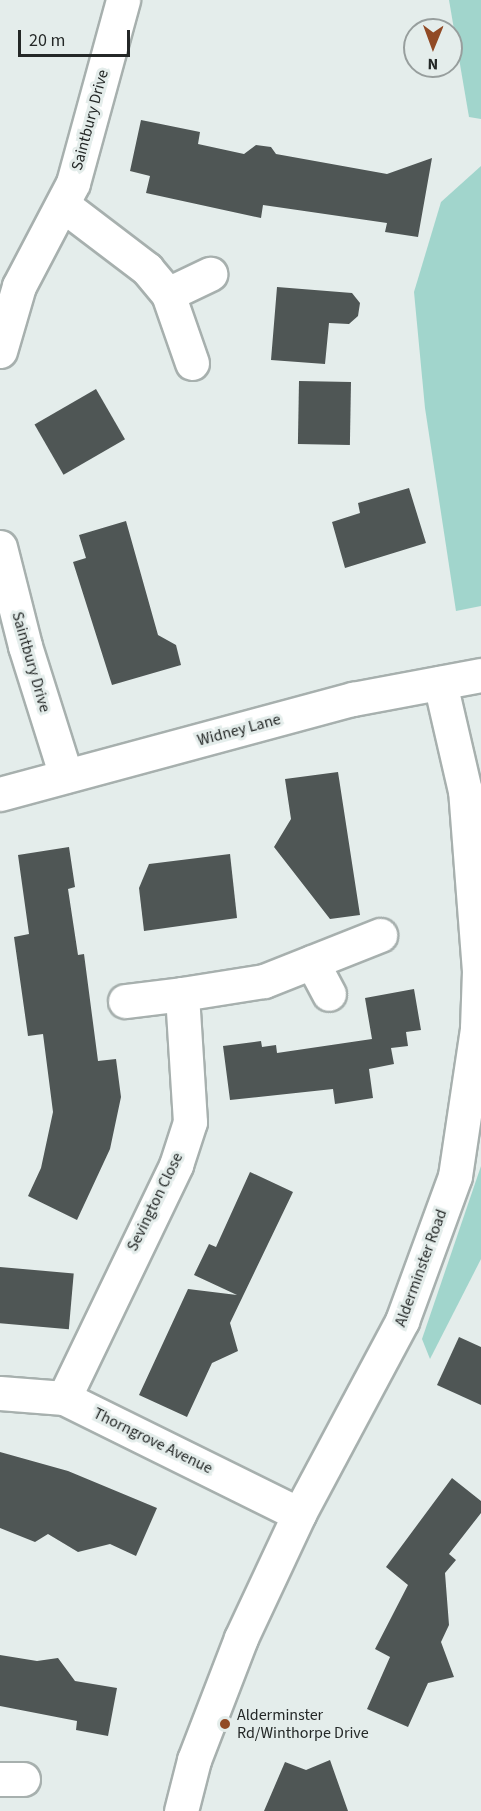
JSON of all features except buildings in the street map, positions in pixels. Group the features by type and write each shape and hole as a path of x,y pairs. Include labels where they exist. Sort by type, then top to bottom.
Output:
{"street":[{"name":"Saintbury Drive","path":"0,351 6,304 63,205 123,0"},
{"path":"63,205 147,270 168,294 192,363"},
{"path":"168,294 210,274"},
{"name":"Saintbury Drive","path":"0,547 12,650 66,776"},
{"name":"Widney Lane","path":"0,794 353,699 481,675"},
{"name":"Alderminster Road","path":"181,1811 194,1760 241,1638 299,1514 402,1321 468,1178 479,971 465,791 440,683"},
{"path":"125,1001 264,981 380,935"},
{"path":"312,962 329,994"},
{"name":"Sevington Close","path":"64,1398 176,1164 190,1122 182,994"},
{"name":"Thorngrove Avenue","path":"0,1393 64,1398 299,1514"}],"green space":[{"path":"449,0 481,0 481,119 469,117 462,78 463,18 452,18"},
{"path":"481,166 481,606 456,611 425,408 414,292 441,202"},
{"path":"481,1166 481,1259 430,1359 422,1339"}],"place":[{"name":"Alderminster Rd/Winthorpe Drive","path":"225,1724"}]}
